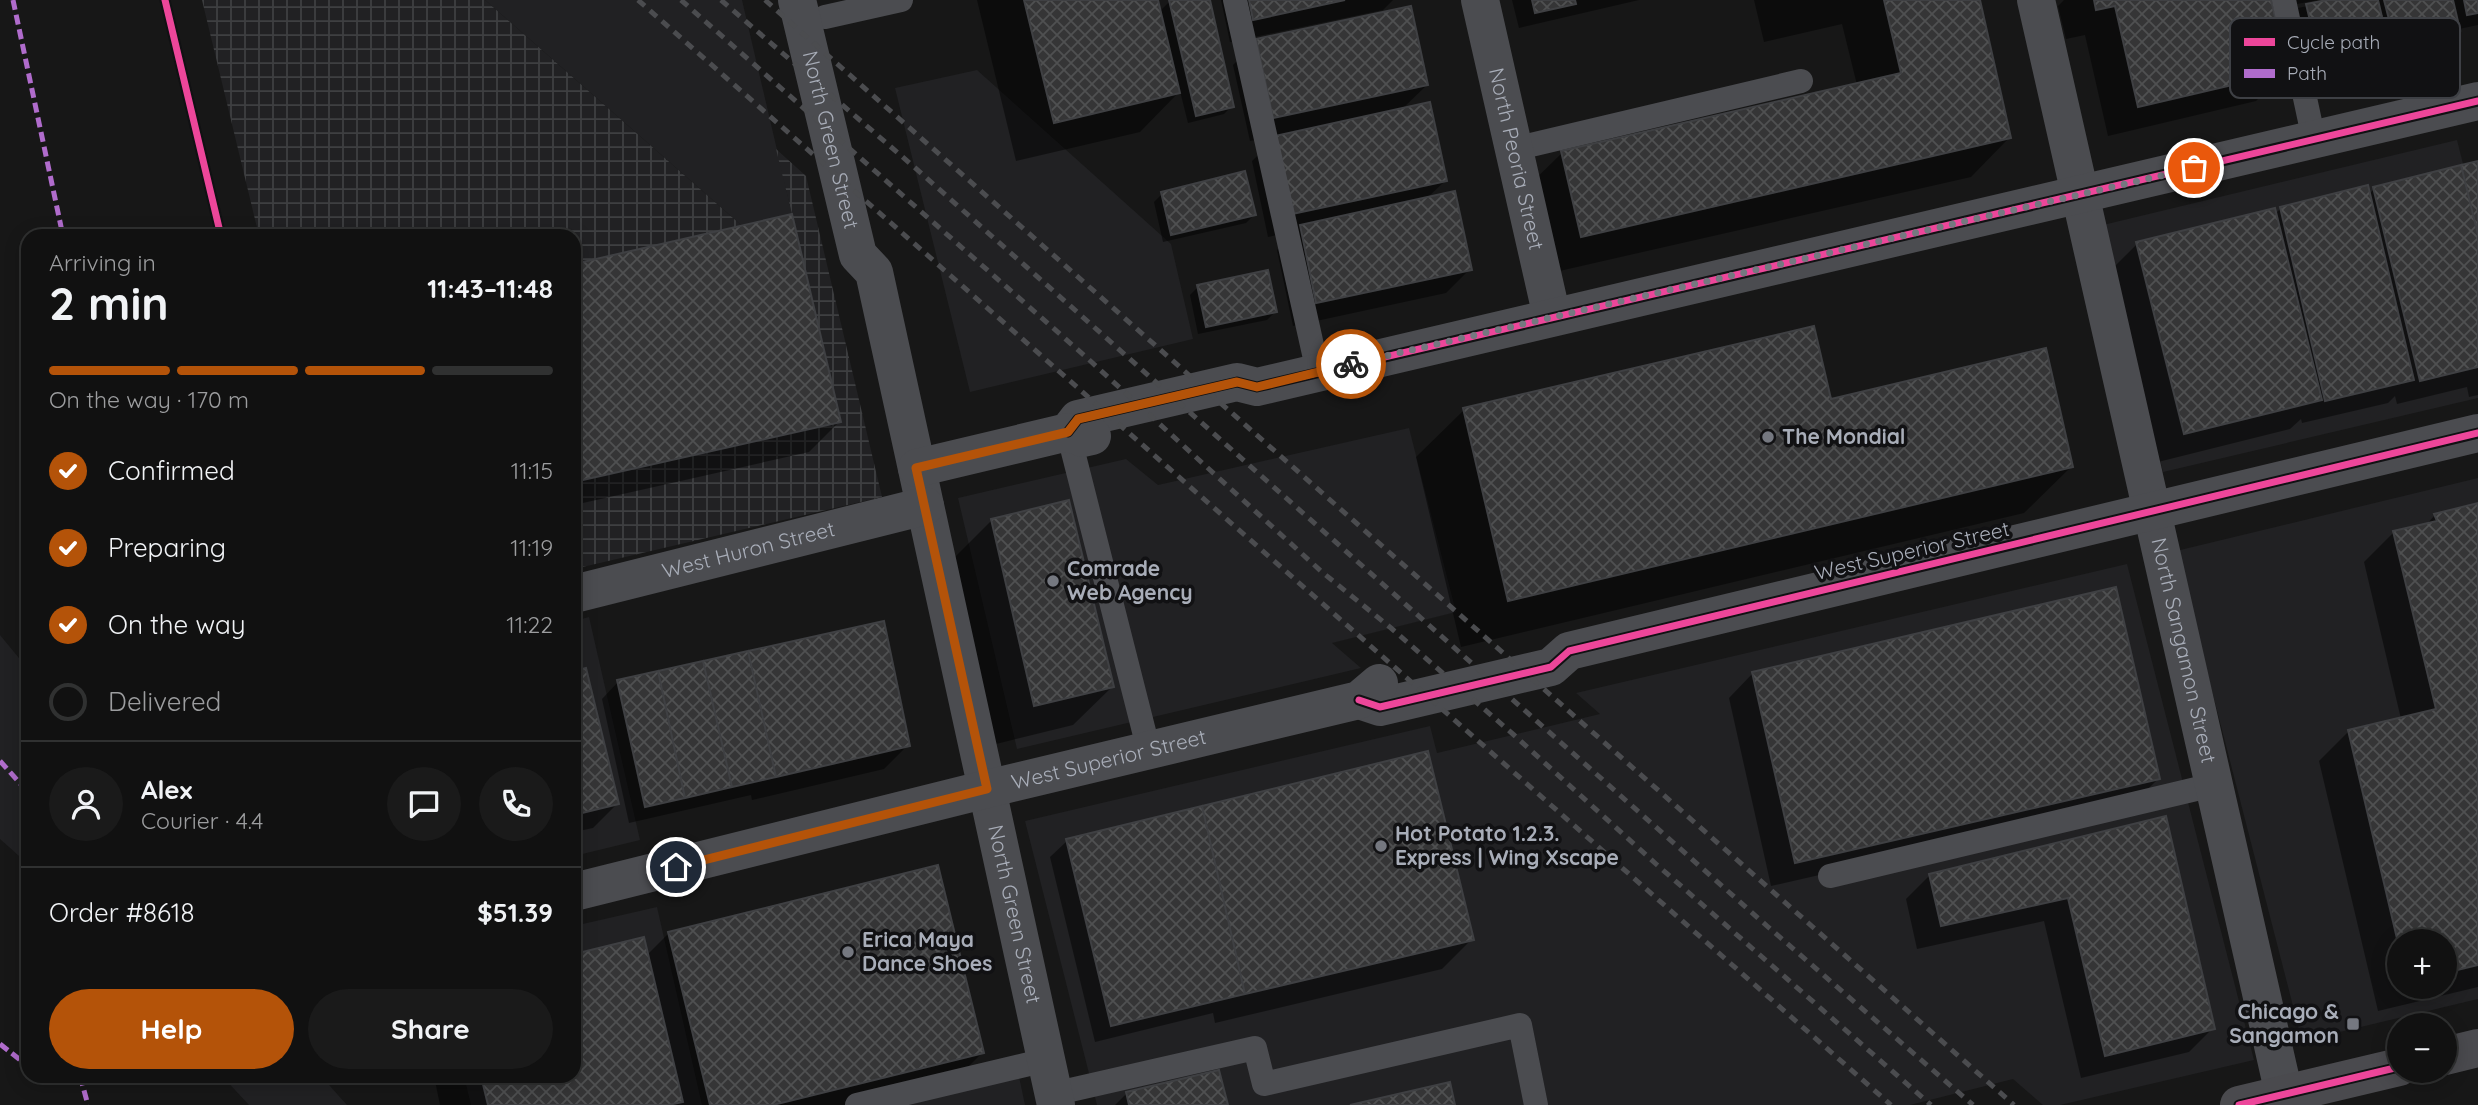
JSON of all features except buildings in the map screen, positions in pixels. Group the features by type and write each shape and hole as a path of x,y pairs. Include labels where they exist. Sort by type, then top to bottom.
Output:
{"main road":[{"path":"2457,1053 2478,1048"},
{"path":"2239,1105 2387,1070"}],"street":[{"name":"North Peoria Street","path":"1480,0 1552,317"},
{"name":"North Sangamon Street","path":"2036,0 2284,1094"},
{"name":"North Green Street","path":"814,5 858,255 874,272 1052,1086"},
{"path":"916,468 1068,432 1083,438 1243,400 1257,387 1318,372 2478,101"},
{"name":"West Superior Street","path":"581,890 1359,700 1380,707 1485,683 1551,667 1569,651 2478,433"},
{"name":"West Huron Street","path":"581,592 925,506"}],"lane":[{"path":"814,5 901,0"},
{"path":"1235,0 1318,372"},
{"path":"2284,0 2288,18"},
{"path":"1514,149 1801,81"},
{"path":"2305,98 2314,140"},
{"path":"1068,432 1149,751"},
{"path":"1830,876 2213,785"},
{"path":"857,1105 1052,1086 1255,1048 1264,1084 1520,1025 1536,1105"}],"shaded area":[{"path":"202,0 485,0 741,225 792,214 776,149 806,176 882,497 581,567 581,229 257,229"},
{"path":"485,0 742,0 792,214 741,225"},
{"path":"977,70 1171,244 1193,339 970,392 895,88"},
{"path":"2457,140 2478,223 2478,398 2163,472 2103,225"},
{"path":"1409,428 1456,612 1332,643 1361,668 1017,749 958,498 1126,459 1158,485"},
{"path":"2478,478 2478,999 2419,1013 2387,1013 2387,1021 2302,1041 2176,551"},
{"path":"2127,564 2254,1060 2060,1105 2043,1105 2013,1079 1910,1105 1097,1105 1025,821 1430,726 1437,753 1600,714 1576,693"},
{"path":"589,617 640,840 581,854 581,619"},
{"path":"0,635 21,660 21,858 0,839"},
{"path":"657,907 702,1105 471,1105 466,1083 581,1083 581,924"},
{"path":"1017,1067 1025,1105 857,1105"},
{"path":"229,1083 327,1083 347,1105 249,1105"}],"railway":[{"path":"638,0 1891,1105"},
{"path":"681,0 1086,357 1322,572 1514,735 1656,864 1931,1105"},
{"path":"721,0 913,166 1767,926 1973,1105"},
{"path":"765,0 2014,1105"}],"marked path":[{"path":"13,0 62,229"},
{"path":"0,761 21,784"},
{"path":"0,1044 21,1060"},
{"path":"82,1083 88,1105"}],"cycle path":[{"path":"165,0 219,229"},
{"path":"1068,432 1078,419 1237,382 1257,387 2478,101"},
{"path":"1359,700 1380,707 1551,667 1569,651 2478,433"},
{"path":"2239,1105 2387,1070"}],"way so far":[{"path":"1351,364 2194,168"}],"place":[{"name":"The Mondial","path":"1768,437"},
{"name":"Comrade Web Agency","path":"1053,581"},
{"name":"Hot Potato 1.2.3. Express | Wing Xscape","path":"1381,846"},
{"name":"Erica Maya Dance Shoes","path":"848,952"},
{"name":"Chicago & Sangamon","path":"2353,1024"}],"route":[{"path":"676,867 987,789 916,468 1068,432 1078,419 1237,382 1257,387 1351,364"}]}
